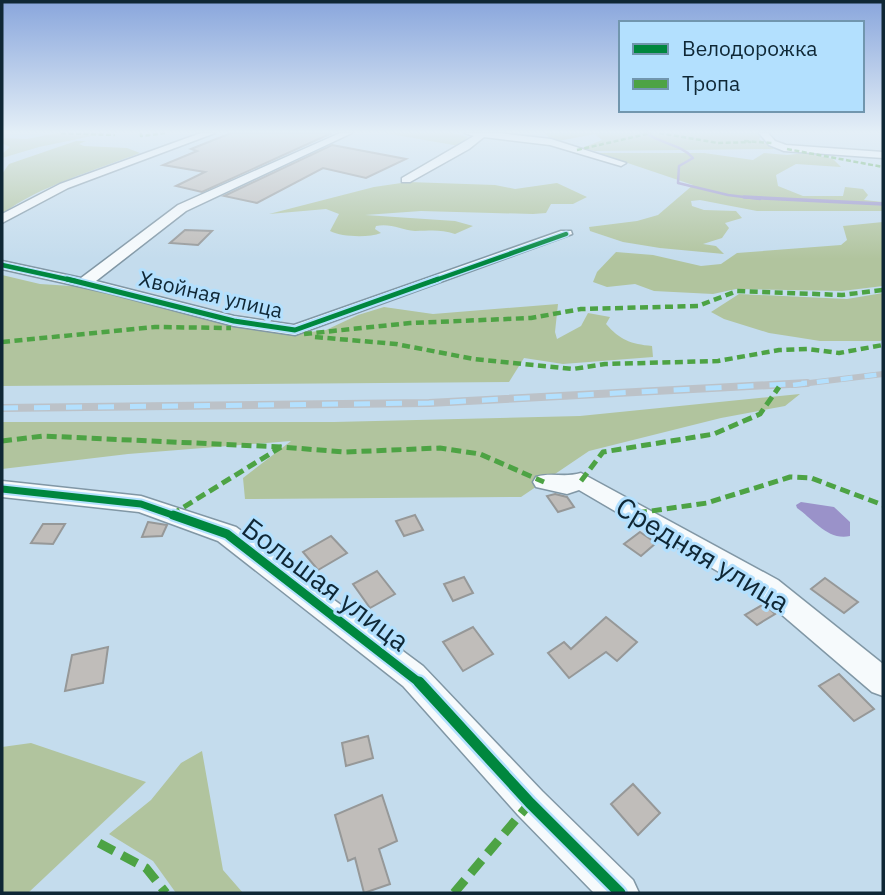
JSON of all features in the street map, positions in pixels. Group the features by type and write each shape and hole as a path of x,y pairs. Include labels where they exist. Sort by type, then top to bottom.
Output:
{"street":[{"path":"2,219 64,186 95,175"},
{"path":"84,283 182,208 256,175"},
{"path":"407,180 416,175"},
{"name":"Хвойная улица","path":"2,265 234,321 295,330 566,234"},
{"name":"Средняя улица","path":"544,482 567,486 581,481 769,588 883,682"},
{"name":"Большая улица","path":"2,489 141,504 227,534 413,676 530,803 620,893"}],"green space":[{"path":"2,175 80,175 33,195 2,214"},
{"path":"663,175 776,175 778,186 803,196 843,196 845,187 863,189 868,195 864,200 883,202 883,211 757,211 700,200 691,201 692,206 704,210 736,211 742,218 725,223 729,228 722,238 703,244 716,246 724,254 623,242 590,231 589,227 637,221 658,215 693,185"},
{"path":"408,182 495,185 515,189 557,183 587,197 573,204 551,204 546,213 421,211 365,215 455,221 473,226 455,234 381,225 375,229 381,233 348,236 330,231 339,214 326,209 269,214 374,187"},
{"path":"883,222 883,286 842,291 736,289 713,294 654,291 635,284 607,287 593,282 597,272 616,252 653,255 701,266 721,264 737,253 841,245 847,240 843,226"},
{"path":"2,275 40,284 87,287 302,333 326,330 358,315 384,307 433,314 558,304 555,332 557,339 581,326 588,313 610,317 606,324 616,334 638,344 652,346 653,357 563,364 524,358 509,382 2,386"},
{"path":"883,293 883,340 880,341 820,341 769,333 724,319 711,312 739,294 847,299"},
{"path":"800,394 785,406 721,418 589,451 521,497 245,499 243,478 291,441 128,454 2,469 2,422 334,422 580,416"},
{"path":"31,743 146,782 28,893 2,893 2,747"},
{"path":"202,751 223,870 243,893 176,893 153,861 109,834 151,800 181,763"}],"shaded area":[{"path":"801,502 834,507 850,522 850,536 842,537 821,528 797,508 796,505"}],"building":[{"path":"199,175 240,175 202,192 176,186"},
{"path":"269,175 310,175 257,203 224,196"},
{"path":"352,175 373,175 366,178"},
{"path":"185,230 212,231 198,245 170,243"},
{"path":"555,494 567,497 574,507 558,512 547,496"},
{"path":"415,515 423,530 404,536 396,521"},
{"path":"148,522 167,525 162,536 142,537"},
{"path":"43,524 65,524 53,544 31,543"},
{"path":"640,532 656,543 641,556 624,544"},
{"path":"331,536 347,553 318,570 303,552"},
{"path":"377,571 395,594 370,608 353,584"},
{"path":"464,577 473,593 453,601 444,584"},
{"path":"825,578 858,602 844,613 811,589"},
{"path":"764,604 775,614 757,625 745,615"},
{"path":"606,617 637,642 617,661 606,652 569,678 548,653 564,642 571,649"},
{"path":"473,627 493,654 463,671 443,642"},
{"path":"108,647 103,683 65,691 72,655"},
{"path":"839,674 874,709 854,721 819,686"},
{"path":"368,736 373,758 346,766 342,743"},
{"path":"633,784 660,813 638,835 611,804"},
{"path":"382,795 397,841 379,849 390,884 364,893 355,858 348,861 335,815"}],"waterway":[{"path":"678,175 678,183 744,197"},
{"path":"744,197 883,204"},
{"path":"744,197 760,199"}],"railway":[{"path":"793,385 883,374"},
{"path":"2,408 429,403 807,383"}],"marked path":[{"path":"304,334 410,323 531,318 581,309 698,306 737,291 842,295 883,290"},
{"path":"2,342 155,327 231,328"},
{"path":"315,337 396,344 474,359 573,369 605,364 718,361 779,350 808,349 839,353 883,345"},
{"path":"581,481 603,452 714,434 760,414 779,387"},
{"path":"2,441 43,436 281,447"},
{"path":"171,515 281,447 345,452 440,448 480,454 544,482"},
{"path":"637,513 707,503 790,477 811,478 883,505"},
{"path":"454,893 530,803"},
{"path":"99,843 146,868 166,893"}],"cycle path":[{"path":"2,265 111,289 234,321 295,330 566,234"},
{"path":"2,489 141,504 227,534 413,676 530,803 620,893"}]}
